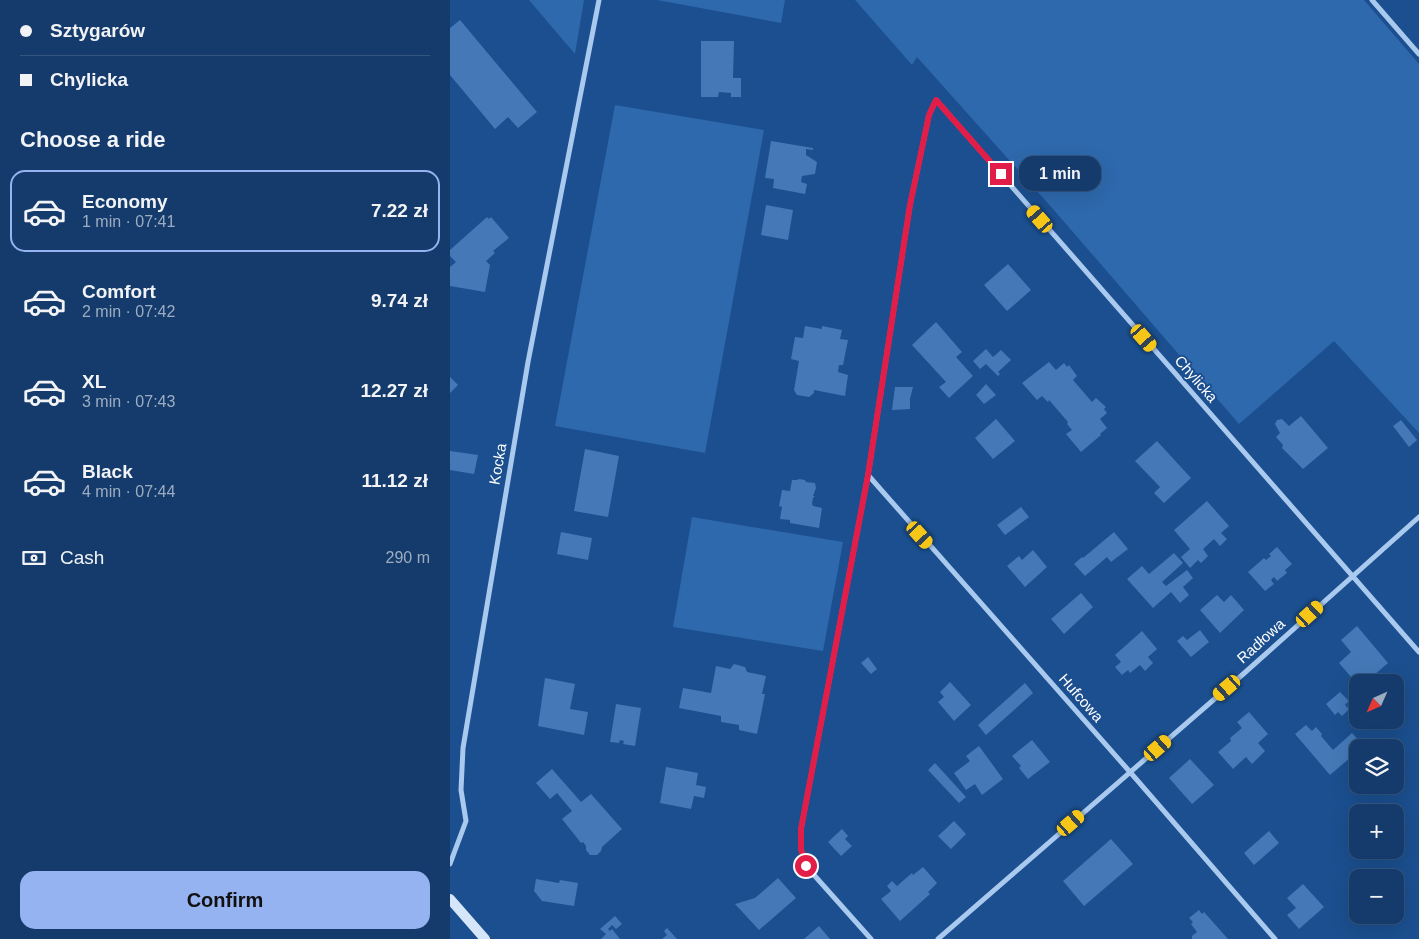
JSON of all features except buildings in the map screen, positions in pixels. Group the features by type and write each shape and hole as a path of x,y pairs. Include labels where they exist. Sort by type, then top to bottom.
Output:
{"street":[{"name":"Kocka","path":"450,864 466,821 460,790 463,748 528,362 599,0"},
{"path":"1372,0 1419,54"},
{"name":"Chylicka","path":"868,475 910,205 929,115 936,100 1419,652"},
{"path":"868,475 801,829 801,849 806,866 871,939"},
{"name":"Hufcowa","path":"868,475 1275,939"},
{"name":"Radłowa","path":"938,939 1419,517"},
{"path":"450,899 485,939"}],"shaded area":[{"path":"529,0 584,0 575,54"},
{"path":"657,0 785,0 781,23"},
{"path":"855,0 1364,0 1419,64 1419,433 1334,341 1239,424 1053,209 917,57 912,65"},
{"path":"615,105 764,130 705,453 555,426"},
{"path":"692,517 843,542 823,651 673,627"}],"route":[{"path":"806,866 801,849 801,829 868,475 910,205 929,115 936,100 1001,174"}]}
